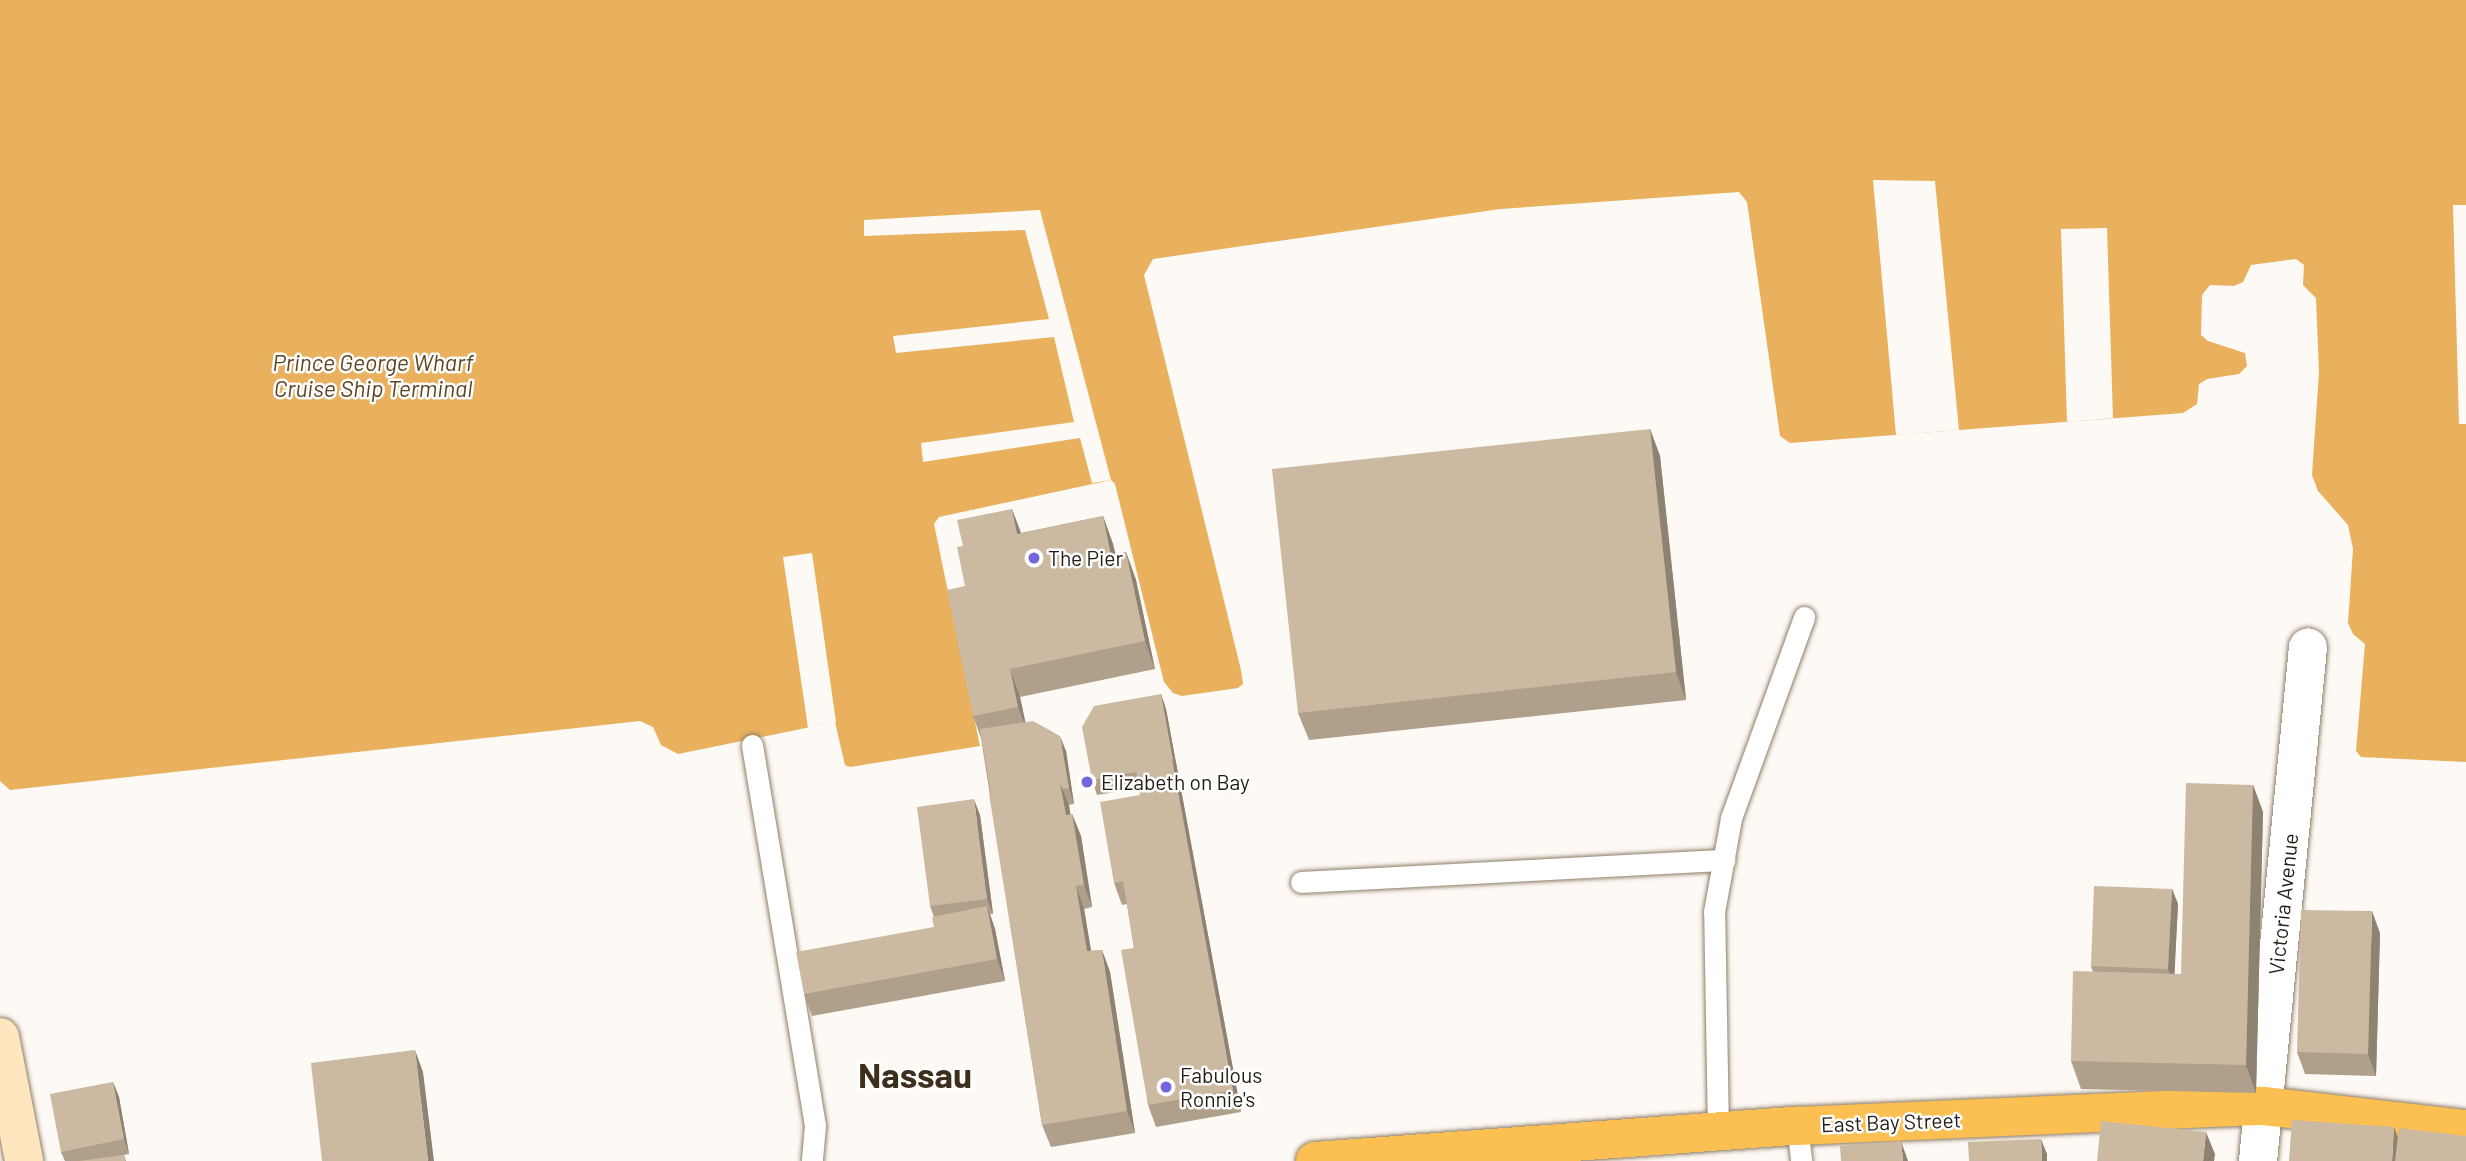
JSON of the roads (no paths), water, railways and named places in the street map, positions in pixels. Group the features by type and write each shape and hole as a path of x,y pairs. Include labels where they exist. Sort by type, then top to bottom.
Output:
{"highway":[{"name":"East Bay Street","path":"1315,1161 1718,1131 1799,1143 2263,1106 2466,1129"}],"main road":[{"path":"0,1037 24,1161"}],"street":[{"name":"Victoria Avenue","path":"2258,1161 2308,647"}],"lane":[{"path":"1718,1131 1714,912 1731,818 1804,617"},
{"path":"752,744 815,1125 812,1161"},
{"path":"1301,882 1724,860"}],"water":[{"name":"Prince George Wharf Cruise Ship Terminal","path":"0,0 2466,0 2466,762 2361,757 2356,751 2365,644 2353,634 2348,623 2353,549 2348,525 2318,491 2312,475 2319,372 2316,298 2303,285 2304,265 2296,259 2251,265 2243,282 2234,286 2210,285 2202,295 2201,335 2208,341 2245,353 2247,366 2239,374 2207,379 2199,384 2197,404 2183,413 1790,443 1780,436 1747,202 1739,192 1500,209 1153,259 1144,275 1241,670 1243,684 1238,688 1182,696 1173,693 1164,682 1115,484 1111,480 939,517 934,524 980,746 850,767 845,765 835,722 678,754 661,745 653,727 640,721 10,790 0,781"}],"place":[{"name":"The Pier","path":"1034,558"},
{"name":"Elizabeth on Bay","path":"1087,782"},
{"name":"Fabulous Ronnie's","path":"1166,1087"}],"district":[{"name":"Nassau","path":"915,1074"}]}
